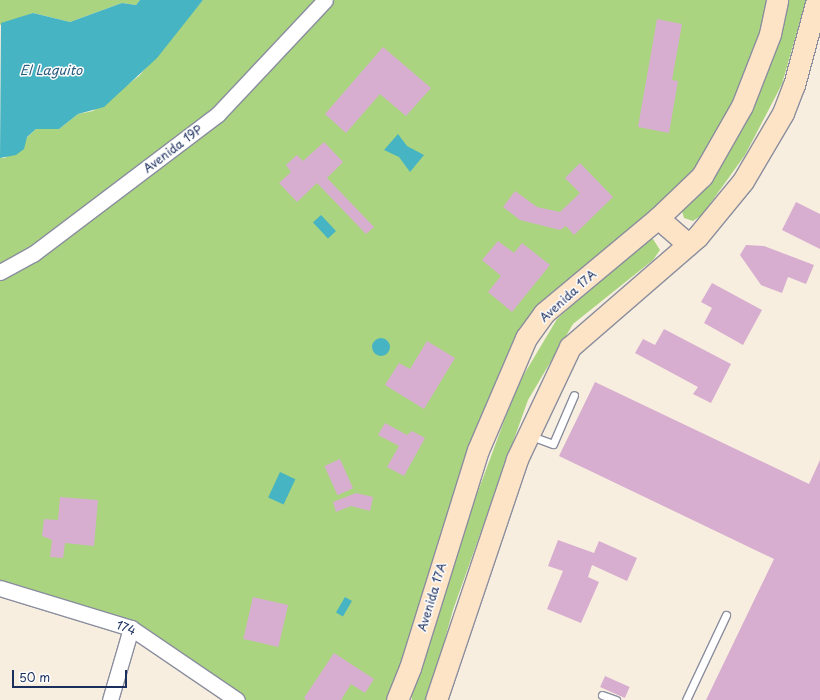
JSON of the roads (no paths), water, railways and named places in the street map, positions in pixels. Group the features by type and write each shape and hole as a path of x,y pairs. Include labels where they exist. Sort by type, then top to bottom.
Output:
{"main road":[{"name":"Avenida 17A","path":"397,700 410,668 478,450 526,338 544,313 658,218 702,176 742,106 770,34 777,0"},
{"path":"436,700 527,434 570,346 688,244 743,180 783,113 808,44 817,0"},
{"path":"658,218 688,244"}],"street":[{"name":"Avenida 19P","path":"0,272 33,254 218,114 325,0"},
{"name":"174","path":"0,588 131,628 237,700"},
{"path":"110,700 131,628"}],"lane":[{"path":"527,434 553,444 574,395"},
{"path":"686,700 726,615"},
{"path":"602,695 616,700"}],"water":[{"name":"El Laguito","path":"140,0 203,0 157,58 104,107 78,114 59,129 36,129 27,137 24,149 16,155 0,158 1,23 33,13 70,22 122,3 136,5"},
{"path":"398,134 407,146 424,155 410,172 399,157 384,150"},
{"path":"321,215 336,231 328,239 313,223"},
{"path":"381,338 385,339 389,343 389,351 385,355 381,356 377,355 373,351 372,347 373,343 377,339"},
{"path":"280,472 295,479 284,505 268,497"},
{"path":"345,597 352,601 343,617 336,613"}]}
